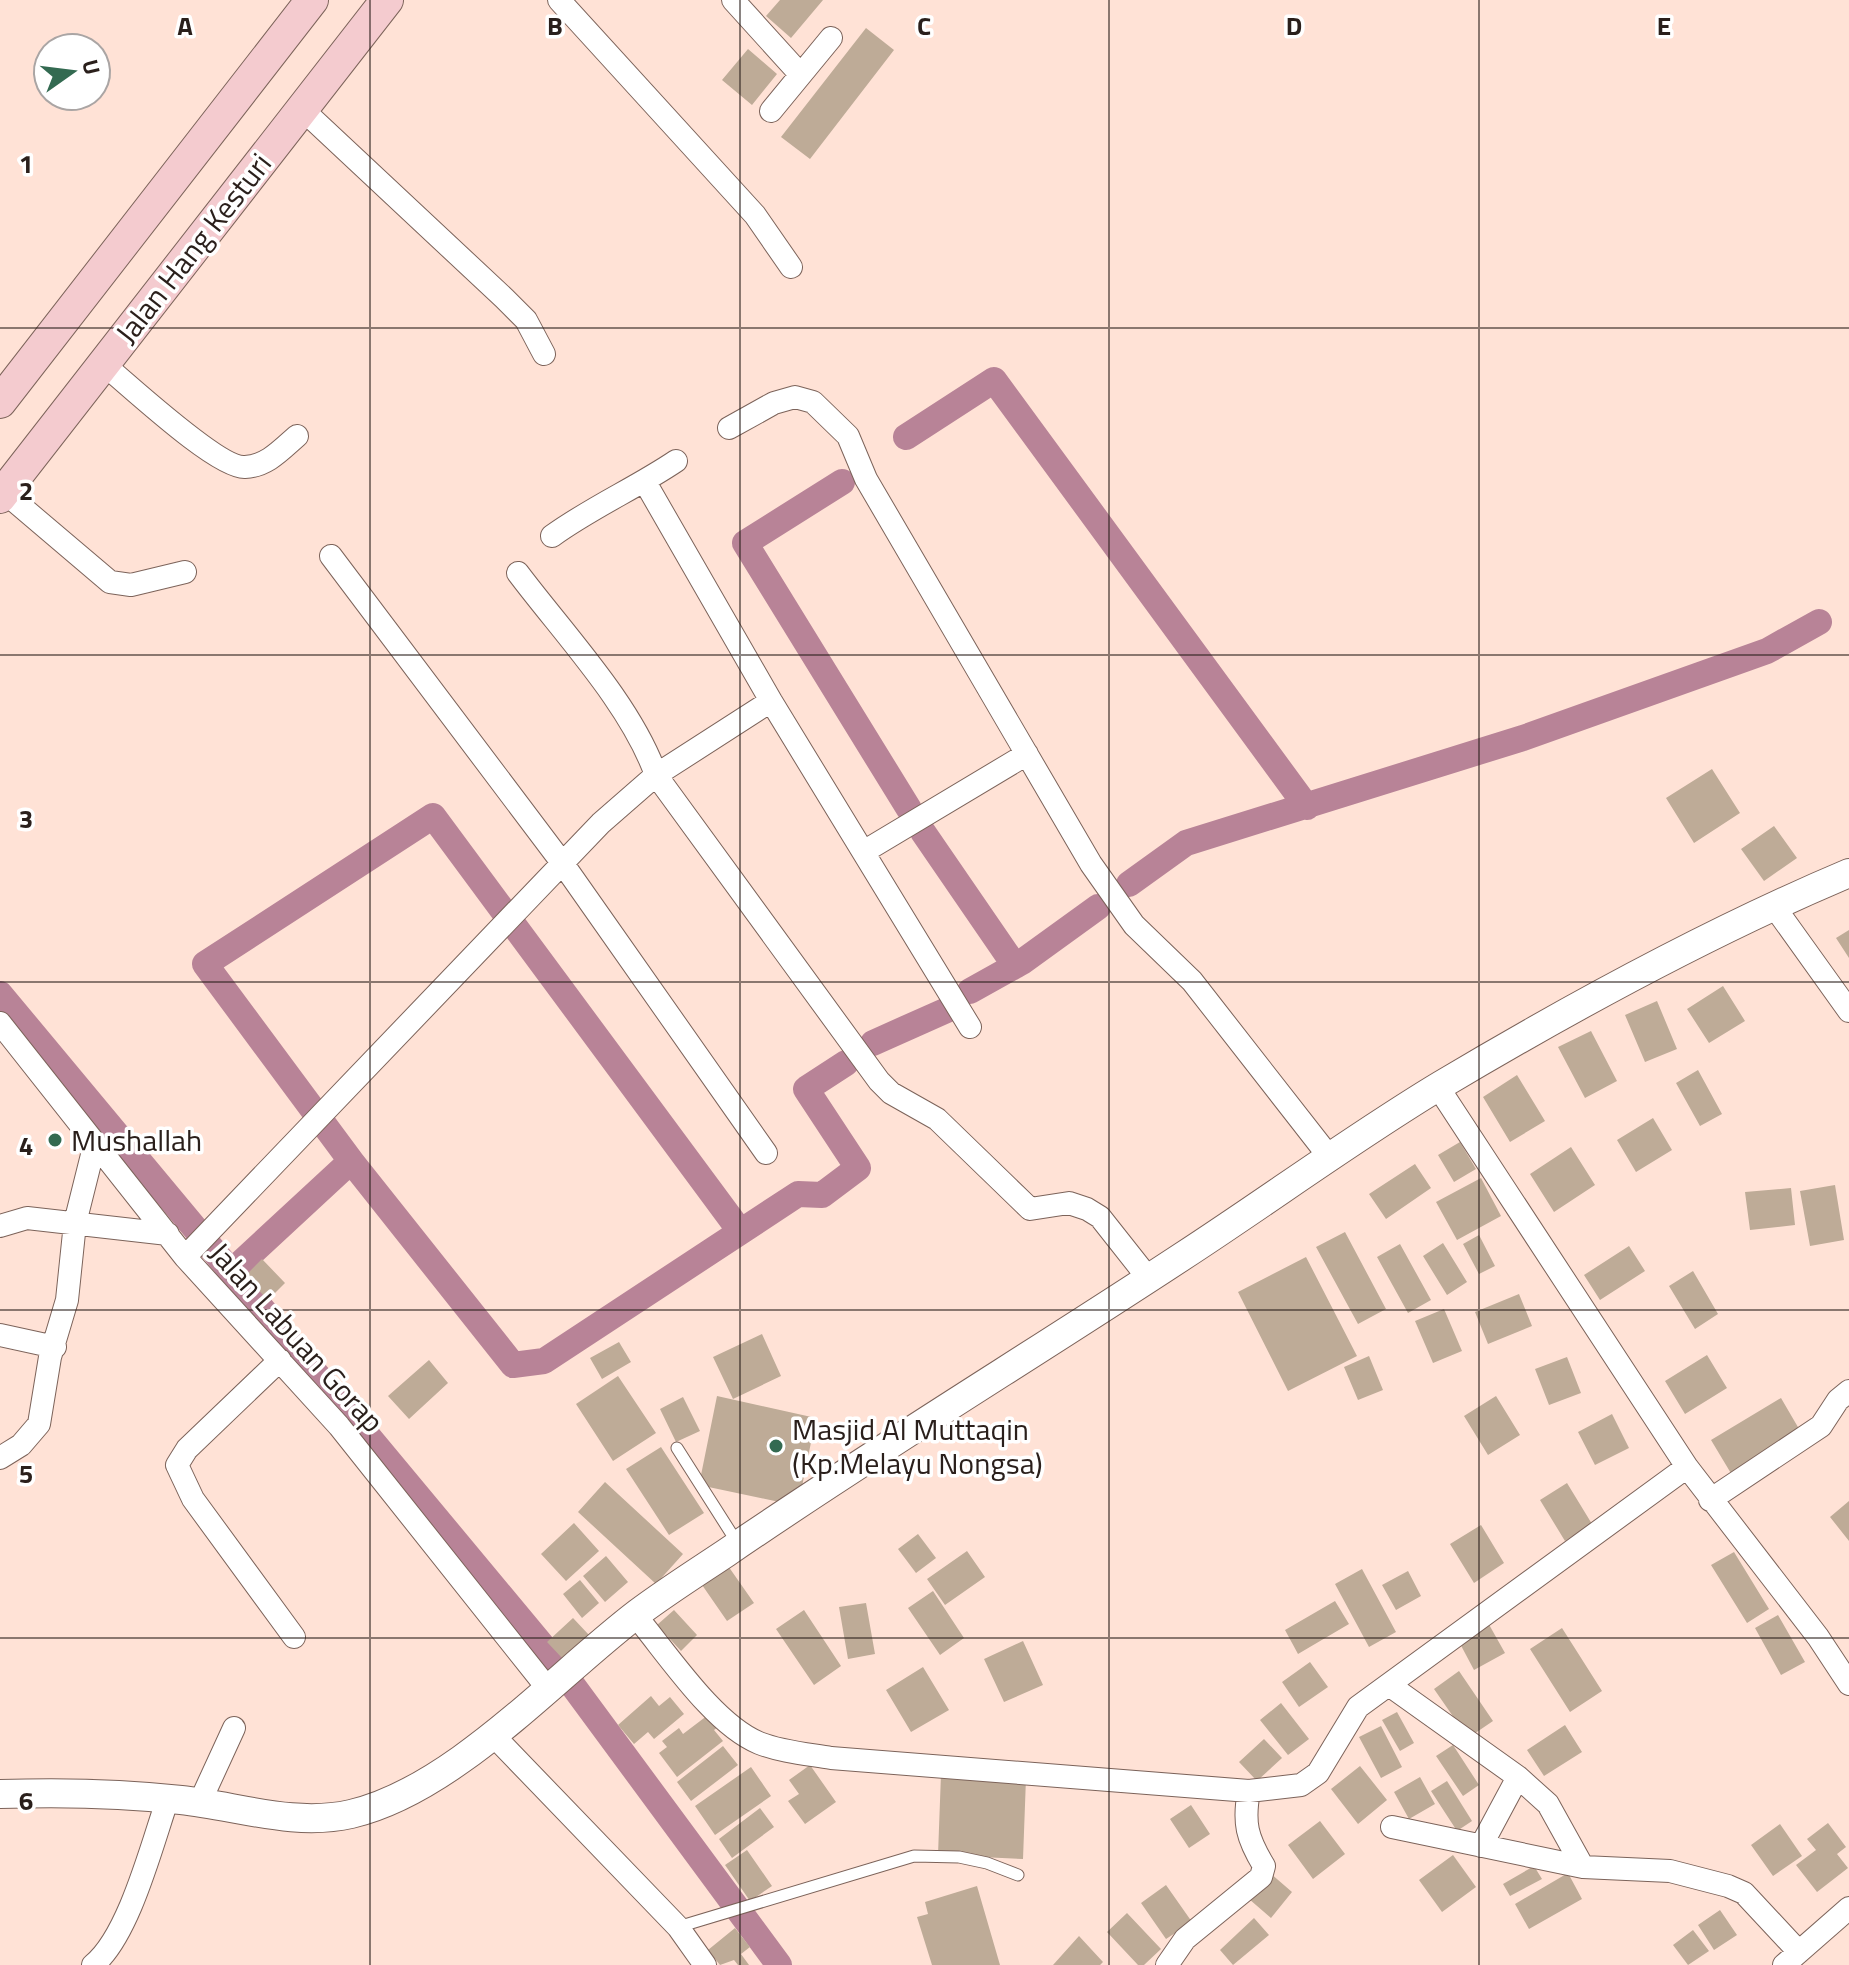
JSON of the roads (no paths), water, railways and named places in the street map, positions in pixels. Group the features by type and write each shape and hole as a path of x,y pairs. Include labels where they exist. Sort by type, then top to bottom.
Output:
{"main road":[{"name":"Jalan Hang Kesturi","path":"0,402 312,0"},
{"name":"Jalan Hang Kesturi","path":"2,495 387,0"}],"street":[{"path":"559,0 755,215 791,267"},
{"path":"733,0 800,74"},
{"path":"771,111 831,38"},
{"path":"302,109 526,320 544,354"},
{"path":"102,363 209,452 234,467 264,463 297,436"},
{"path":"729,428 774,403 795,397 813,402 840,425 866,479 1091,864 1134,925 1192,981 1331,1159"},
{"path":"552,536 588,510 645,482 676,461"},
{"path":"645,482 771,701 970,1027"},
{"path":"2,495 110,582 131,585 185,572"},
{"path":"331,556 563,864 766,1153"},
{"path":"518,573 626,713 644,741 656,775 879,1081 891,1093 937,1119 1030,1209 1069,1203 1100,1217 1149,1279"},
{"path":"189,1252 601,823 656,775 771,701"},
{"path":"865,851 1027,754"},
{"path":"0,1794 89,1792 168,1798 278,1816 317,1819 352,1813 386,1801 443,1769 492,1734 635,1615 738,1544 980,1384 1149,1279 1438,1087 1585,1004 1773,905 1849,873"},
{"path":"1773,905 1849,1011"},
{"name":"Jalan Labuan Gorap","path":"0,1023 168,1234 189,1252 339,1426 552,1686"},
{"path":"1438,1087 1687,1467 1818,1637 1849,1684"},
{"path":"0,1458 21,1445 39,1424 50,1357 67,1300 75,1223 95,1143"},
{"path":"0,1226 27,1218 168,1234"},
{"path":"0,1335 55,1347"},
{"path":"280,1360 187,1449 177,1465 193,1499 294,1637"},
{"path":"1710,1500 1821,1426 1838,1400 1849,1391"},
{"path":"635,1615 725,1720 745,1736 779,1750 831,1758 1249,1791 1301,1785 1318,1773 1358,1707 1687,1467"},
{"path":"1389,1685 1518,1777 1548,1804 1583,1867"},
{"path":"200,1802 234,1728"},
{"path":"492,1734 678,1927 705,1965"},
{"path":"1481,1846 1518,1777"},
{"path":"1171,1963 1185,1939 1261,1877 1264,1866 1247,1838 1244,1818 1249,1791"},
{"path":"93,1965 108,1951 121,1928 168,1798"},
{"path":"1392,1827 1583,1867 1670,1871 1728,1886 1744,1893 1791,1958 1849,1908"}],"lane":[{"path":"677,1448 738,1544"},
{"path":"678,1927 914,1856 959,1857 987,1863 1018,1875"}],"waterway":[{"path":"906,437 994,380 1307,807"},
{"path":"842,482 745,543 909,809"},
{"path":"1129,884 1186,843 1523,738 1767,651 1819,622"},
{"path":"351,1161 205,964 433,816 740,1231"},
{"path":"923,832 1015,966"},
{"path":"970,991 1022,962 1098,907"},
{"path":"0,994 551,1656 779,1965"},
{"path":"873,1043 947,1010"},
{"path":"231,1272 351,1161 513,1365 544,1361 798,1194 822,1195 858,1168 806,1089 846,1063"}],"place":[{"name":"Mushallah","path":"55,1140"},
{"name":"Masjid Al Muttaqin (Kp.Melayu Nongsa)","path":"776,1446"}]}
